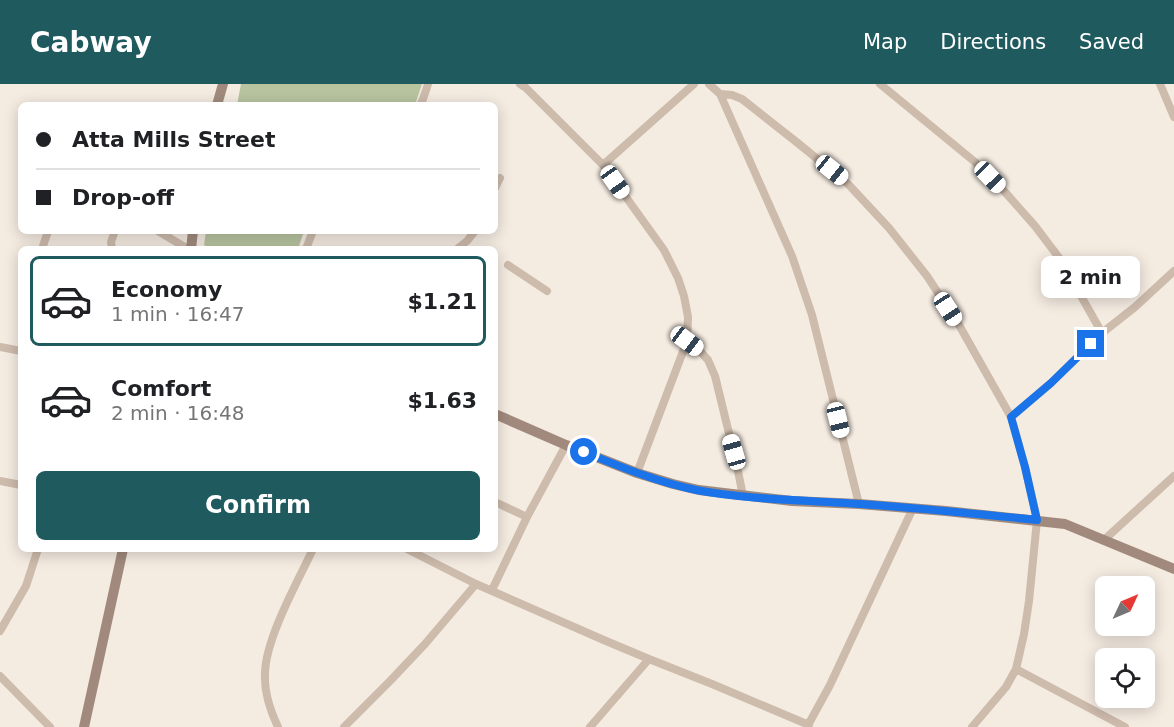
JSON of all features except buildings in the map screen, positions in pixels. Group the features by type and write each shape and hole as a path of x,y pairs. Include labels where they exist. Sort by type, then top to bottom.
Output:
{"main road":[{"path":"219,102 223,84"},
{"path":"498,415 637,473 699,490 792,501 912,508 1065,524 1174,569"},
{"path":"84,727 122,552"}],"street":[{"path":"421,102 428,84"},
{"path":"603,165 694,84"},
{"path":"709,84 720,94 792,256 812,315 859,504"},
{"path":"880,84 975,162 1020,209 1060,259 1102,333"},
{"path":"1160,84 1174,117"},
{"path":"525,85 603,165 664,250 684,296 688,317 687,341 637,473"},
{"path":"720,94 742,99 799,144 848,184 889,228 927,276 959,325 1011,417 1037,520 1029,601 1016,669 1006,687 972,727"},
{"path":"498,182 500,178"},
{"path":"163,234 185,246"},
{"path":"461,246 473,234"},
{"path":"508,265 547,291"},
{"path":"1011,417 1051,383 1102,333 1135,307 1174,271"},
{"path":"687,341 708,360 715,376 743,496"},
{"path":"0,347 18,350"},
{"path":"492,590 527,517 566,445"},
{"path":"1105,539 1174,476"},
{"path":"0,481 18,484"},
{"path":"498,503 527,517"},
{"path":"413,552 476,584 808,726 830,685 912,508"},
{"path":"0,631 26,586 37,552"},
{"path":"278,727 265,688 264,672 278,624 313,552"},
{"path":"344,727 425,644 476,584"},
{"path":"590,727 649,659"},
{"path":"1016,669 1125,727"},
{"path":"0,676 50,727"}],"green space":[{"path":"241,84 422,84 416,102 238,102"},
{"path":"206,234 303,234 299,246 204,245"}],"route":[{"path":"584,452 637,473 699,490 792,501 859,504 1037,520 1011,417 1051,383 1091,344"}]}
